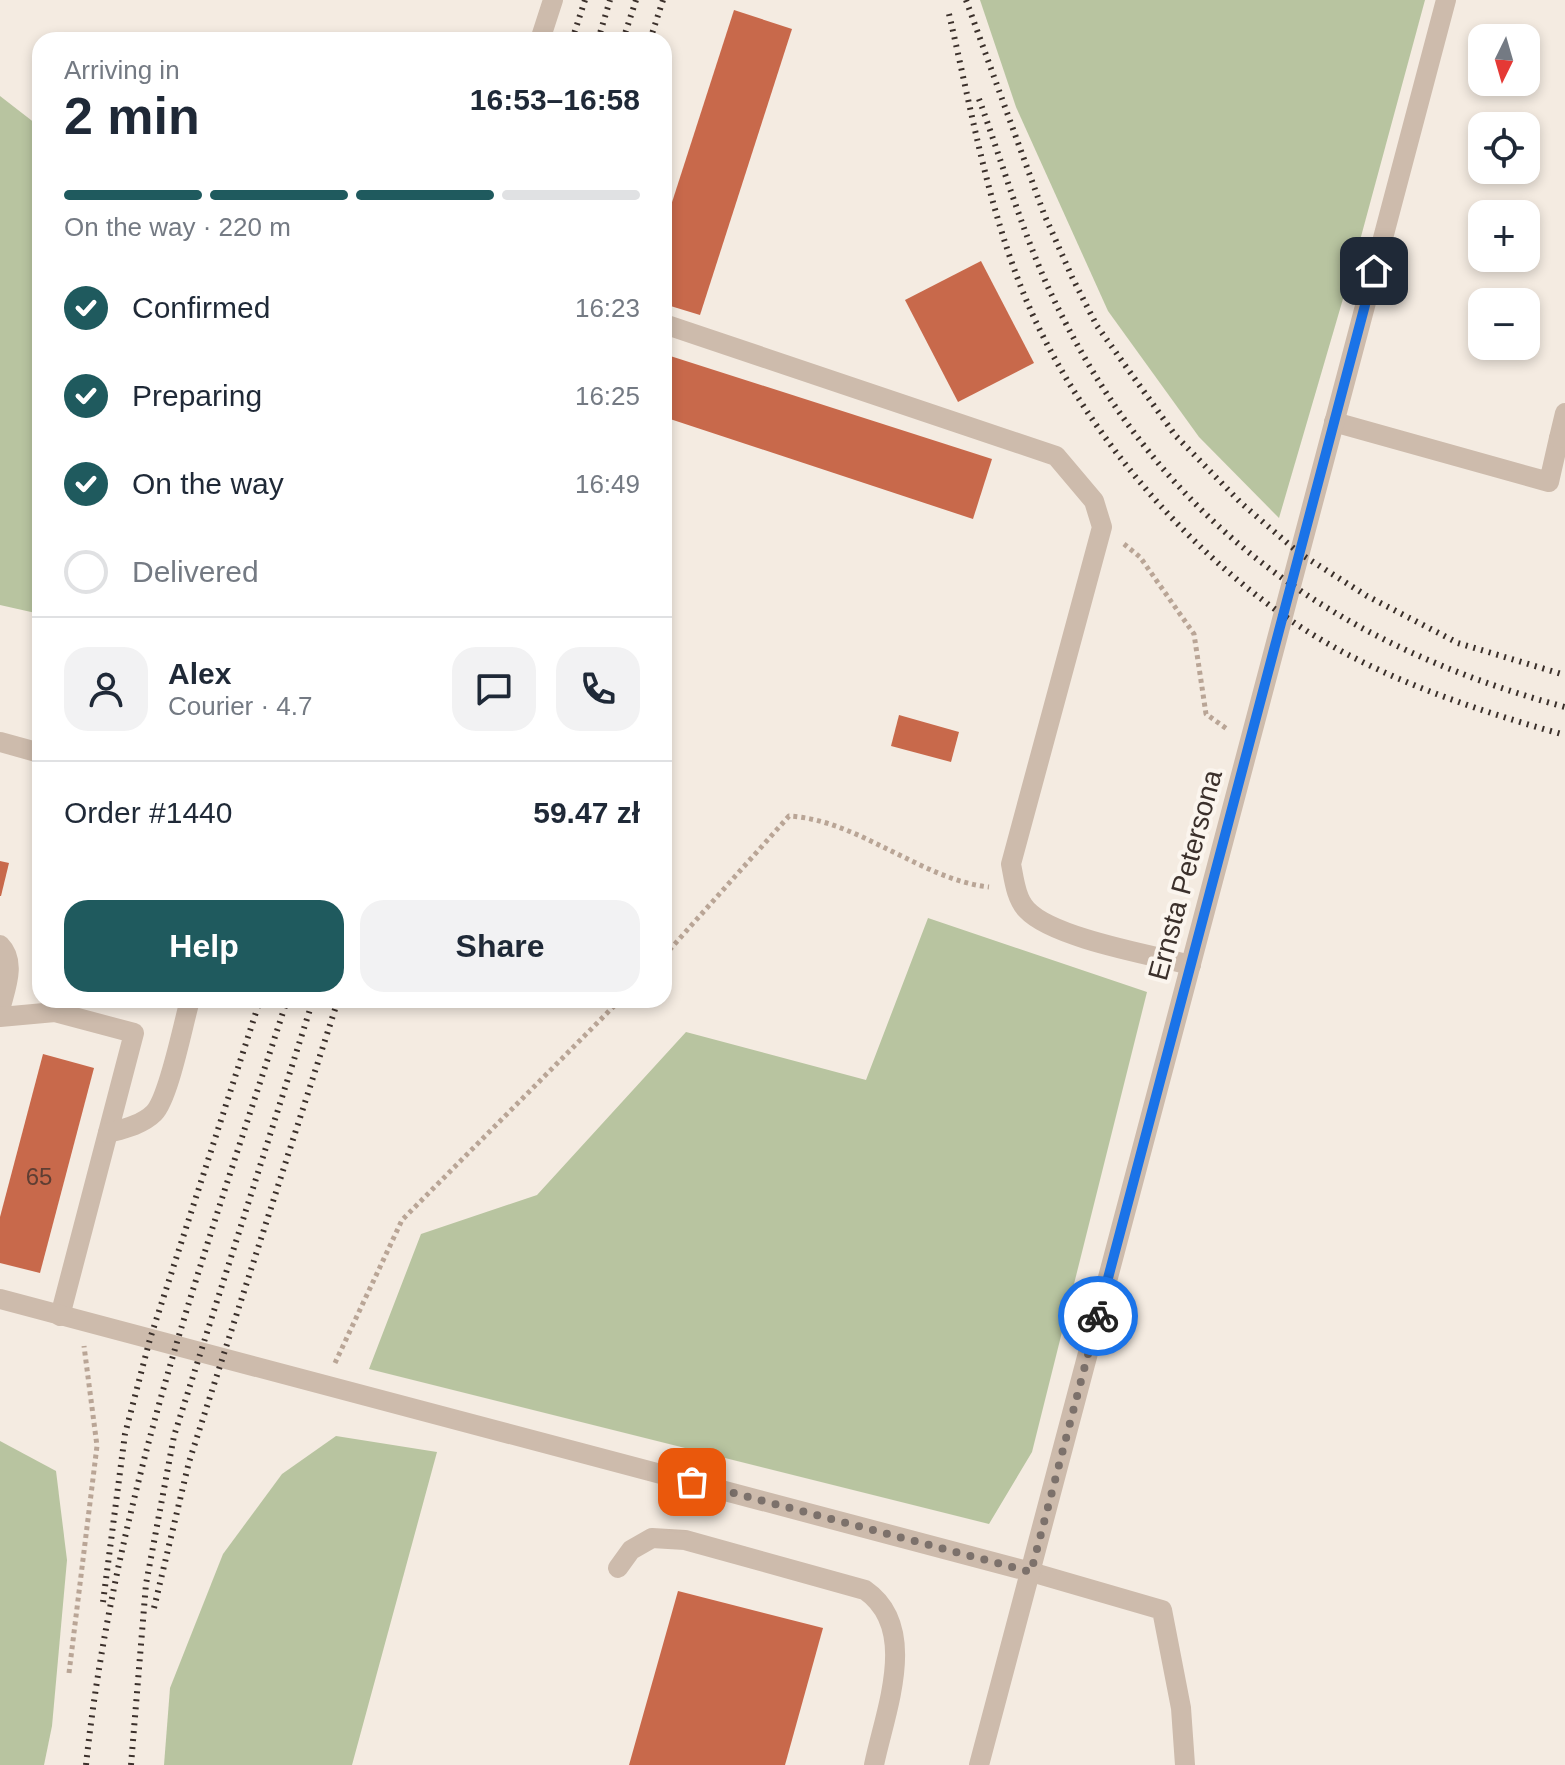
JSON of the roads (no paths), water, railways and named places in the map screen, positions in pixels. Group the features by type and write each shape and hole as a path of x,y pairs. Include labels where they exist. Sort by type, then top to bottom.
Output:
{"street":[{"path":"543,32 553,0"},
{"name":"Ernsta Petersona","path":"979,1765 1446,0"},
{"path":"672,327 1056,456 1094,501 1102,527 1011,864 1017,890 1027,911 1065,932 1191,965"},
{"path":"1334,422 1549,482 1562,439 1565,413"},
{"path":"0,742 32,751"},
{"path":"0,945 9,956 10,966 0,1010"},
{"path":"108,1133 132,1127 154,1113 163,1096 188,1008"},
{"path":"0,1017 55,1012 134,1033 60,1316"},
{"path":"0,1299 1031,1572 1162,1610 1181,1708 1185,1765"},
{"path":"618,1568 631,1550 652,1538 685,1540 865,1590 882,1602 891,1619 897,1652 874,1765"}],"railway":[{"path":"575,32 585,0"},
{"path":"600,32 610,0"},
{"path":"626,32 636,0"},
{"path":"653,32 663,0"},
{"path":"966,0 1044,214 1072,277 1097,326 1175,435 1241,503 1299,553 1367,596 1458,643 1565,675"},
{"path":"949,14 995,209 1020,285 1058,364 1083,405 1142,484 1209,555 1245,586 1315,636 1348,655 1419,687 1565,735"},
{"path":"979,99 1027,235 1061,314 1104,390 1153,457 1208,516 1268,568 1334,612 1406,650 1483,681 1565,707"},
{"path":"103,1602 125,1434 150,1339 257,1008"},
{"path":"86,1765 99,1667 141,1473 195,1283 284,1008"},
{"path":"131,1765 146,1584 174,1436 310,1008"},
{"path":"154,1608 189,1462 335,1008"}]}
